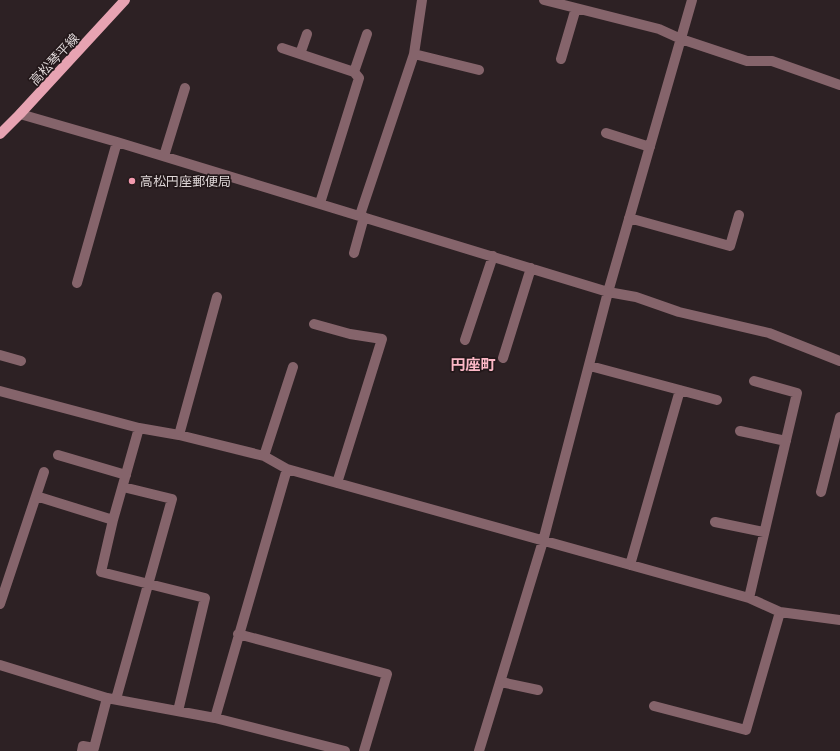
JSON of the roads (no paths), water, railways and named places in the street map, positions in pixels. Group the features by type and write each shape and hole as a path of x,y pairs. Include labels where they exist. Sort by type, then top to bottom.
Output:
{"main road":[{"name":"高松琴平線","path":"0,134 125,0"}],"street":[{"path":"354,253 362,216 414,54 422,0"},
{"path":"544,0 659,29 680,39 747,60 772,60 840,85"},
{"path":"479,751 543,541 590,366 608,292 692,0"},
{"path":"561,60 576,8"},
{"path":"300,54 307,34"},
{"path":"354,72 367,34"},
{"path":"282,48 354,72 360,78 320,203"},
{"path":"414,54 479,70"},
{"path":"164,156 185,88"},
{"path":"20,114 320,203 608,292 636,297 679,312 769,333 840,361"},
{"path":"606,133 650,147"},
{"path":"77,283 117,142"},
{"path":"629,218 730,246 739,215"},
{"path":"465,340 493,256"},
{"path":"503,358 531,268"},
{"path":"179,435 217,297"},
{"path":"314,324 350,334 382,339 337,483"},
{"path":"0,355 21,361"},
{"path":"590,366 717,400"},
{"path":"264,456 293,367"},
{"path":"749,598 798,393 754,381"},
{"path":"630,565 680,390"},
{"path":"0,391 139,428 179,435 264,456 287,468 749,598 780,612 840,620"},
{"path":"821,492 840,417"},
{"path":"139,428 113,520 101,572 205,598 178,711"},
{"path":"740,431 786,441"},
{"path":"58,455 126,475"},
{"path":"215,718 287,468"},
{"path":"0,604 44,472"},
{"path":"82,751 83,746 94,748 112,698 148,584 172,499 123,487"},
{"path":"36,496 113,520"},
{"path":"715,522 764,532"},
{"path":"654,706 746,730 780,612"},
{"path":"238,634 387,674 364,751"},
{"path":"0,665 112,698 215,718 345,751"},
{"path":"501,682 538,690"}],"place":[{"name":"高松円座郵便局","path":"132,181"}],"district":[{"name":"円座町","path":"473,365"}]}
